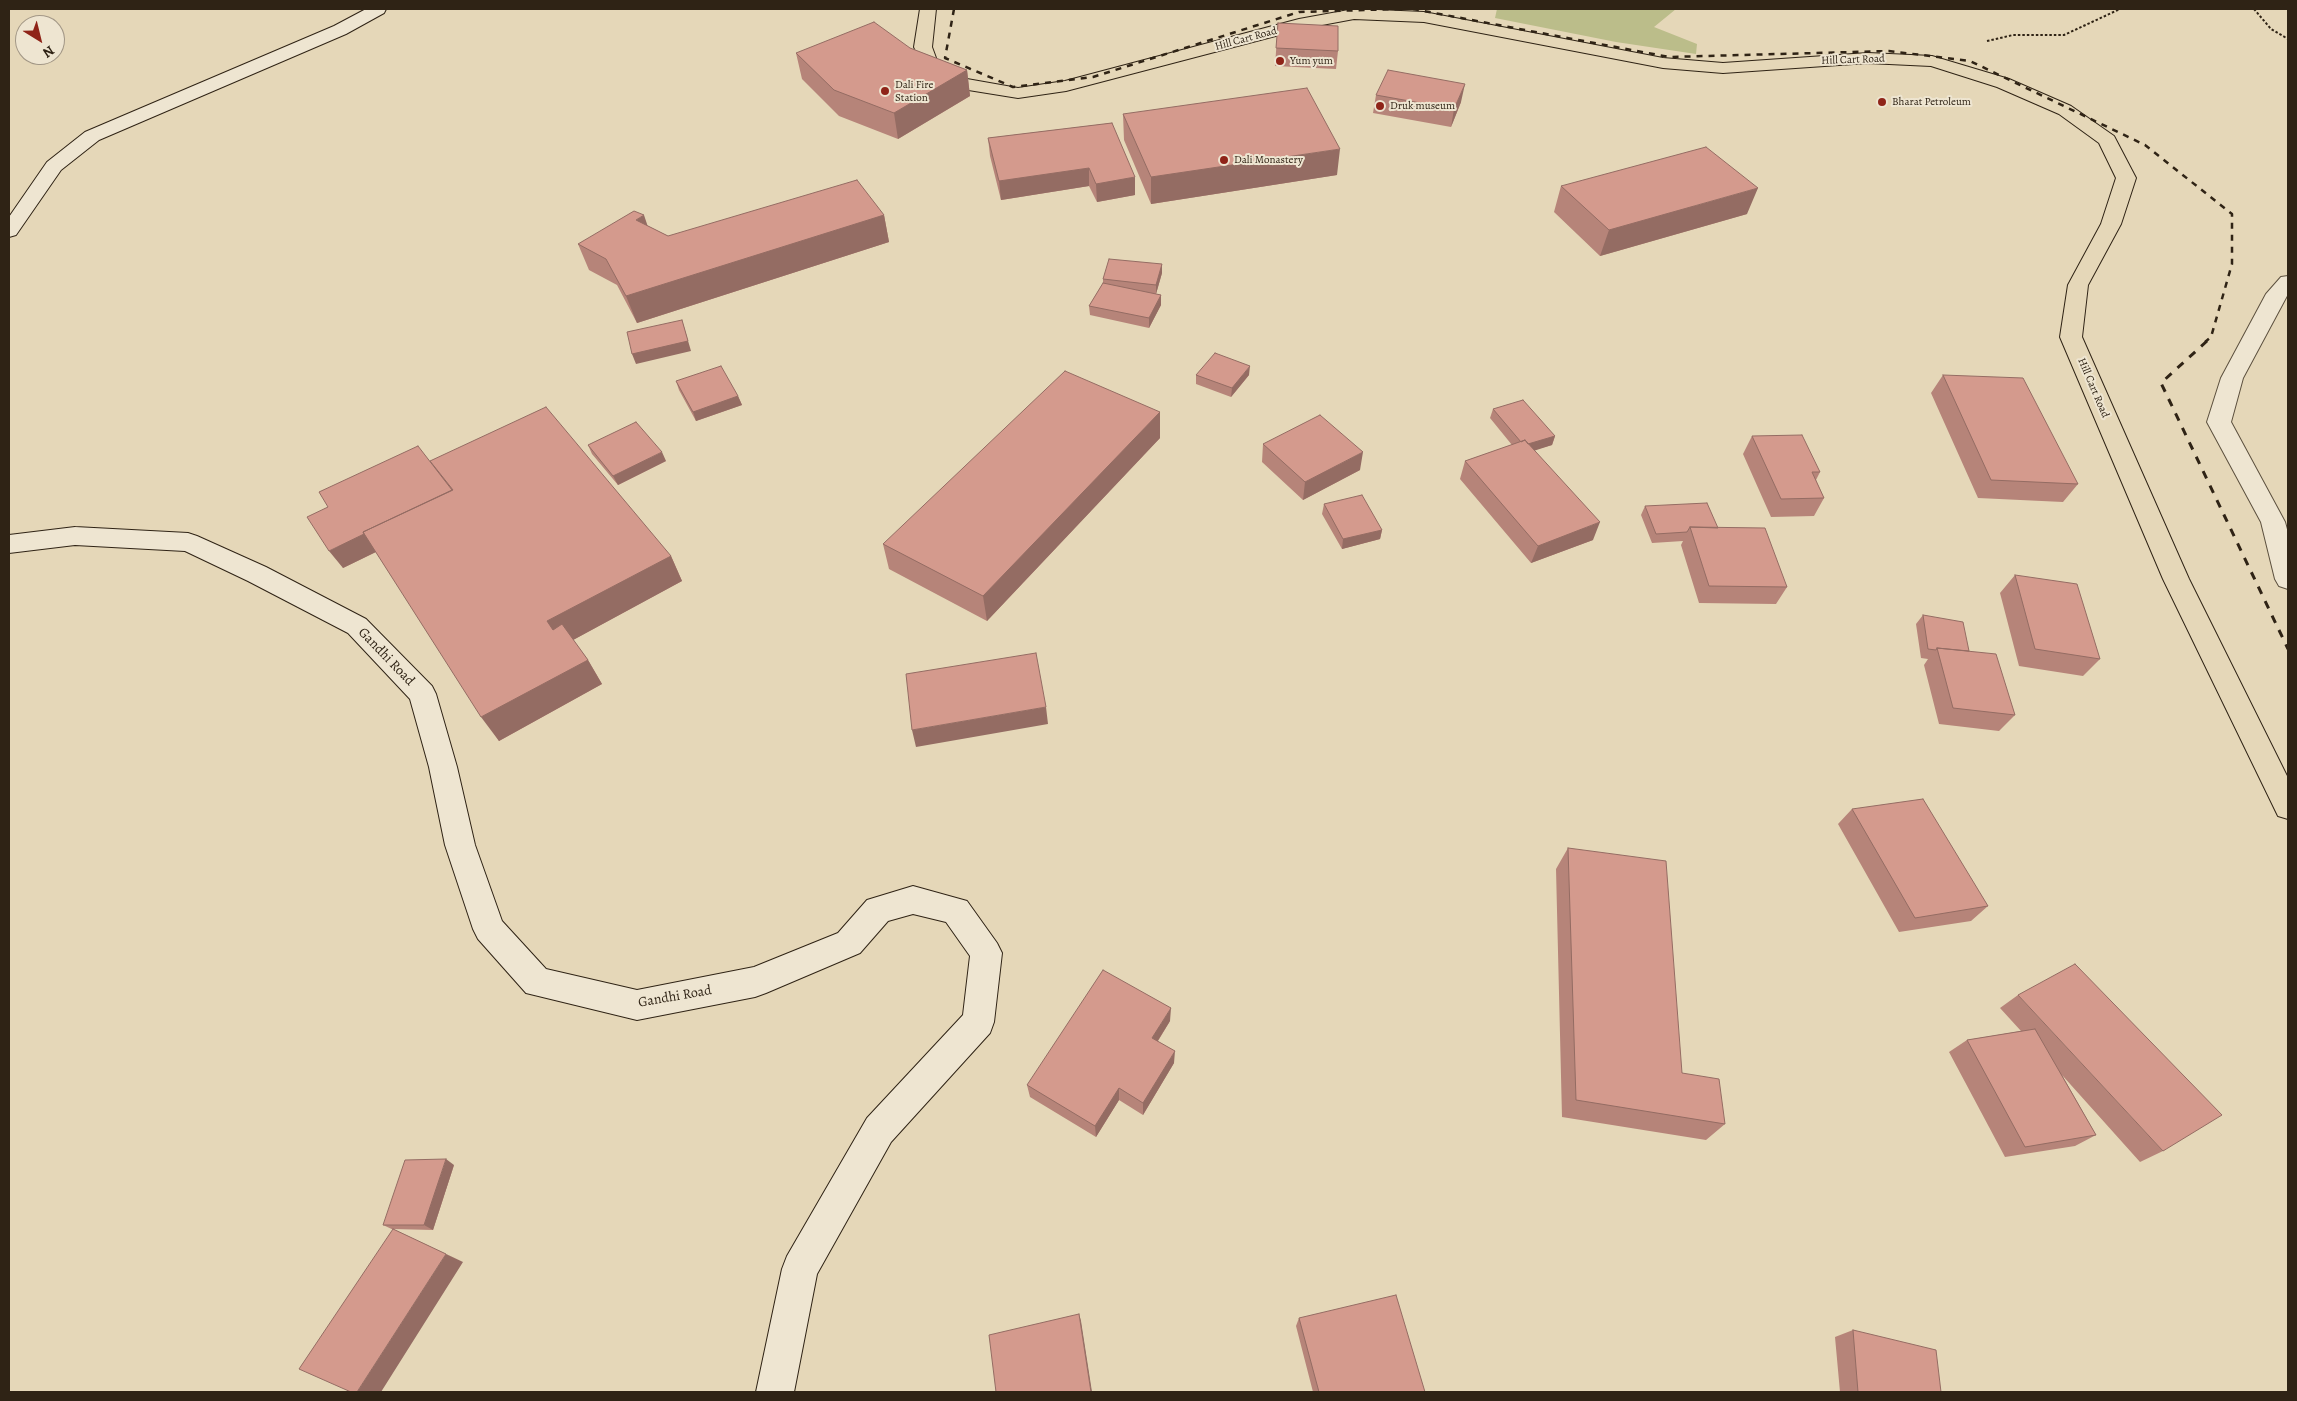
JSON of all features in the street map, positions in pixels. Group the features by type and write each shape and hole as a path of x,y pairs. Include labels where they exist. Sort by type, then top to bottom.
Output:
{"highway":[{"name":"Hill Cart Road","path":"928,9 923,46 932,69 962,84 1018,93 1066,86 1305,23 1354,14 1424,17 1673,64 1723,68 1868,58 1932,62 2003,82 2065,110 2107,140 2126,178 2111,224 2078,285 2071,337 2176,579 2288,807"}],"main road":[{"path":"9,231 54,166 92,136 340,30 378,9"},
{"path":"2288,282 2278,294 2232,378 2219,422 2273,522 2288,579"},
{"name":"Gandhi Road","path":"9,544 75,536 188,542 257,574 357,626 422,694 443,767 460,845 489,929 537,982 637,1005 755,982 849,943 878,910 913,900 956,911 986,953 978,1022 879,1130 800,1269 775,1392"}],"path":[{"path":"1985,42 2013,35 2064,35 2120,9"},
{"path":"2254,9 2271,29 2288,39"}],"green space":[{"path":"1497,9 1676,9 1654,27 1697,44 1696,54 1616,42 1495,18"}],"building":[{"path":"874,22 910,48 967,70 894,113 834,90 796,53"},
{"path":"1278,23 1338,26 1338,51 1276,48"},
{"path":"1388,70 1465,84 1454,109 1376,95"},
{"path":"1307,88 1340,149 1151,177 1123,114"},
{"path":"1112,123 1135,177 1096,184 1089,168 999,181 988,138"},
{"path":"1706,147 1758,188 1609,230 1561,186"},
{"path":"857,180 884,215 626,296 606,259 578,244 634,211 644,215 636,220 668,236"},
{"path":"1109,259 1162,264 1156,285 1103,279"},
{"path":"1103,283 1161,295 1149,318 1089,306"},
{"path":"682,320 688,341 632,354 627,332"},
{"path":"1215,353 1250,366 1232,388 1196,375"},
{"path":"721,366 738,396 693,412 676,381"},
{"path":"1065,371 1160,412 983,596 883,544"},
{"path":"1943,375 2023,378 2078,484 1991,480"},
{"path":"1523,400 1555,436 1528,444 1525,440 1521,442 1493,409"},
{"path":"546,407 671,556 547,621 553,630 562,624 588,660 481,717 363,532 453,490 430,461"},
{"path":"1320,415 1363,452 1305,482 1263,444"},
{"path":"636,422 662,452 613,476 588,445"},
{"path":"1802,435 1820,472 1812,472 1824,498 1781,499 1752,436"},
{"path":"1525,440 1600,522 1538,546 1465,461"},
{"path":"418,446 452,490 363,532 364,534 329,551 307,517 328,507 319,492"},
{"path":"1362,495 1382,530 1343,539 1324,504"},
{"path":"1707,503 1718,528 1690,527 1687,532 1656,534 1645,506"},
{"path":"1690,527 1765,528 1787,587 1709,586"},
{"path":"2015,575 2077,584 2100,659 2035,649"},
{"path":"1923,615 1963,622 1969,651 1928,649"},
{"path":"1937,648 1996,654 2015,715 1953,708"},
{"path":"1036,653 1046,707 912,730 906,674"},
{"path":"1923,799 1988,906 1915,918 1852,809"},
{"path":"1568,848 1666,861 1682,1073 1719,1079 1725,1124 1576,1100"},
{"path":"2075,964 2222,1115 2163,1151 2018,995"},
{"path":"1103,970 1171,1008 1152,1038 1175,1051 1143,1103 1119,1088 1095,1126 1027,1085"},
{"path":"2035,1029 2096,1135 2025,1147 1967,1040"},
{"path":"446,1159 424,1225 383,1225 405,1160"},
{"path":"393,1229 446,1254 357,1392 351,1392 299,1369"},
{"path":"1396,1295 1425,1392 1319,1392 1299,1318"},
{"path":"1079,1314 1091,1392 996,1392 989,1335"},
{"path":"1853,1330 1936,1350 1941,1392 1858,1392"}],"railway":[{"path":"954,9 945,58 1013,87 1093,77 1299,12 1400,9"},
{"path":"1413,9 1669,57 1889,51 1970,61 2145,145 2232,214 2232,264 2211,337 2205,342"},
{"path":"2207,341 2161,383 2288,649"}],"place":[{"name":"Yum yum","path":"1280,61"},
{"name":"Dali Fire Station","path":"885,91"},
{"name":"Bharat Petroleum","path":"1882,102"},
{"name":"Druk museum","path":"1380,106"},
{"name":"Dali Monastery","path":"1224,160"}]}
